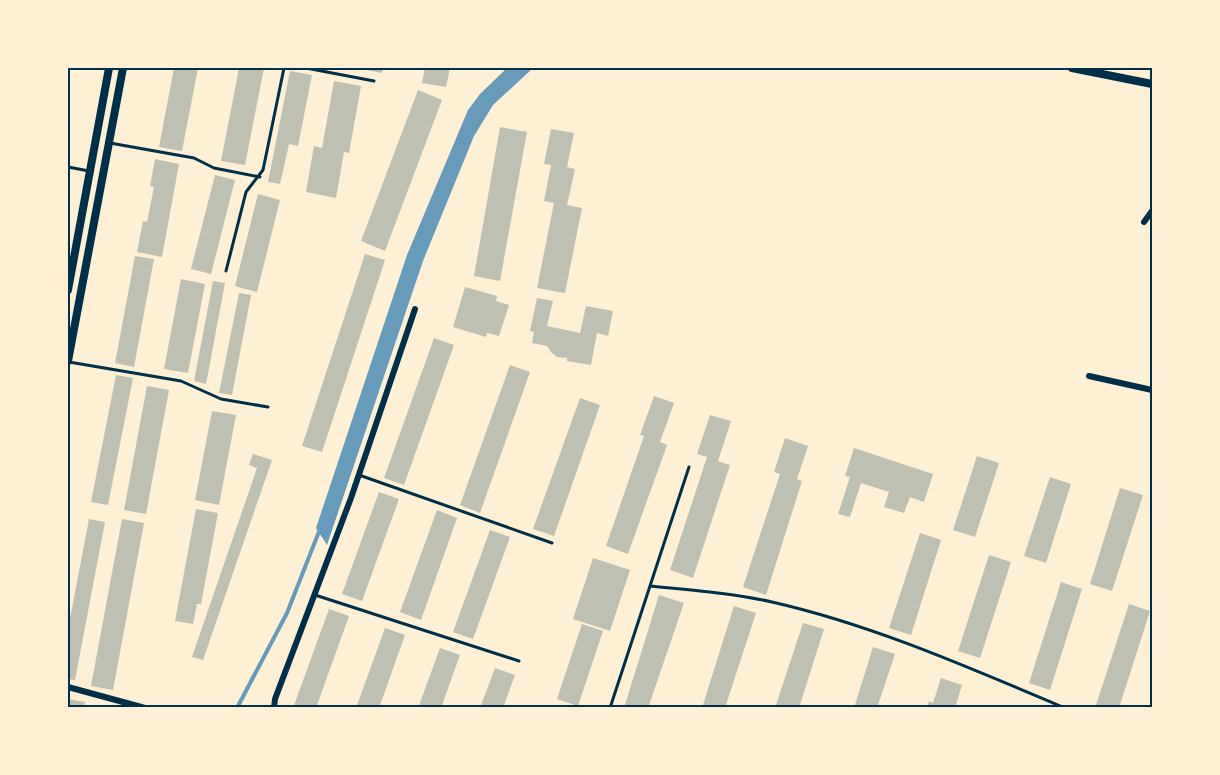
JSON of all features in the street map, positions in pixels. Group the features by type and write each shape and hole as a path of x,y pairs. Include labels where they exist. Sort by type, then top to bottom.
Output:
{"street":[{"path":"68,290 109,68"},
{"path":"68,362 123,68"},
{"path":"1072,68 1152,84"},
{"path":"1144,222 1152,212"},
{"path":"274,708 275,699 359,475 415,309"},
{"path":"1089,376 1152,390"},
{"path":"68,687 145,708"}],"lane":[{"path":"226,271 246,192 260,177 284,68"},
{"path":"306,68 374,81"},
{"path":"108,143 194,158 214,168 260,177"},
{"path":"68,167 90,171"},
{"path":"68,362 182,381 221,399 268,407"},
{"path":"610,708 689,467"},
{"path":"359,475 552,543"},
{"path":"650,586 741,596 806,611 916,647 1065,708"},
{"path":"315,595 519,662"}],"water":[{"path":"507,68 533,68 493,105 474,136 423,261 327,545 316,528 407,255 468,110 480,94"}],"building":[{"path":"174,68 198,68 182,151 159,147"},
{"path":"239,68 264,68 245,165 221,161"},
{"path":"357,68 383,68 382,73"},
{"path":"425,68 450,68 446,87 422,83"},
{"path":"290,71 312,75 298,146 289,144 280,184 268,182"},
{"path":"334,81 361,86 349,153 344,152 336,198 306,192 314,146 322,148"},
{"path":"418,90 442,100 385,251 361,241"},
{"path":"500,127 527,132 500,281 474,276"},
{"path":"551,129 574,133 567,167 575,169 567,205 582,208 565,293 537,288 554,203 544,201 551,165 544,164"},
{"path":"155,159 179,164 162,257 137,252 143,221 147,222 154,187 150,186"},
{"path":"215,175 235,180 211,274 191,269"},
{"path":"258,194 280,200 257,292 235,286"},
{"path":"365,254 385,260 322,452 302,446"},
{"path":"135,256 154,259 134,367 115,363"},
{"path":"181,279 205,284 188,373 164,369"},
{"path":"213,281 225,283 206,384 194,381"},
{"path":"465,287 497,296 496,301 509,305 499,336 487,333 486,337 453,327"},
{"path":"239,293 251,295 232,395 219,393"},
{"path":"537,298 553,301 547,326 580,333 586,306 613,311 608,336 597,333 591,365 567,361 567,358 557,357 547,346 532,343 534,332 530,331"},
{"path":"434,338 454,345 404,485 384,478"},
{"path":"510,365 530,372 480,513 460,505"},
{"path":"116,375 133,378 108,505 91,502"},
{"path":"147,386 169,390 146,514 124,510"},
{"path":"654,396 674,403 660,442 667,445 628,554 606,546 644,436 640,435"},
{"path":"580,398 600,405 554,536 533,529"},
{"path":"212,411 236,415 219,505 195,500"},
{"path":"710,415 731,421 718,461 730,465 693,578 670,570 707,457 697,454"},
{"path":"785,438 808,446 797,479 802,481 766,595 743,587 780,474 774,472"},
{"path":"854,448 933,474 924,502 910,497 904,513 884,507 889,492 861,483 850,517 838,514 850,477 845,476"},
{"path":"253,454 272,460 203,660 192,657 257,468 249,465"},
{"path":"977,456 999,463 975,537 953,530"},
{"path":"1050,477 1071,484 1046,563 1024,556"},
{"path":"1120,488 1143,495 1112,591 1090,584"},
{"path":"379,492 399,499 362,601 342,594"},
{"path":"196,509 218,513 201,604 197,604 193,624 175,621"},
{"path":"437,510 457,518 421,620 400,612"},
{"path":"89,519 105,522 75,680 68,679 68,629"},
{"path":"122,519 144,523 113,690 91,686"},
{"path":"490,530 510,537 473,639 453,632"},
{"path":"920,533 941,540 911,635 889,628"},
{"path":"989,555 1011,562 980,658 958,651"},
{"path":"593,558 630,570 610,631 573,619"},
{"path":"1061,582 1082,589 1050,690 1029,683"},
{"path":"659,595 684,603 648,708 624,708"},
{"path":"1129,604 1150,611 1119,708 1095,708"},
{"path":"734,606 756,613 725,708 702,708"},
{"path":"329,609 349,616 316,708 293,708"},
{"path":"803,623 824,629 799,708 775,708"},
{"path":"582,624 603,631 578,706 557,699"},
{"path":"385,628 405,635 379,708 356,708"},
{"path":"873,647 895,654 877,708 854,708"},
{"path":"440,648 460,655 441,708 418,708"},
{"path":"495,668 515,675 503,708 480,708"},
{"path":"941,678 962,685 955,708 927,708 929,701 933,703"},
{"path":"68,699 85,702 84,708 68,708"}],"waterway":[{"path":"237,708 287,613 320,529"}]}
